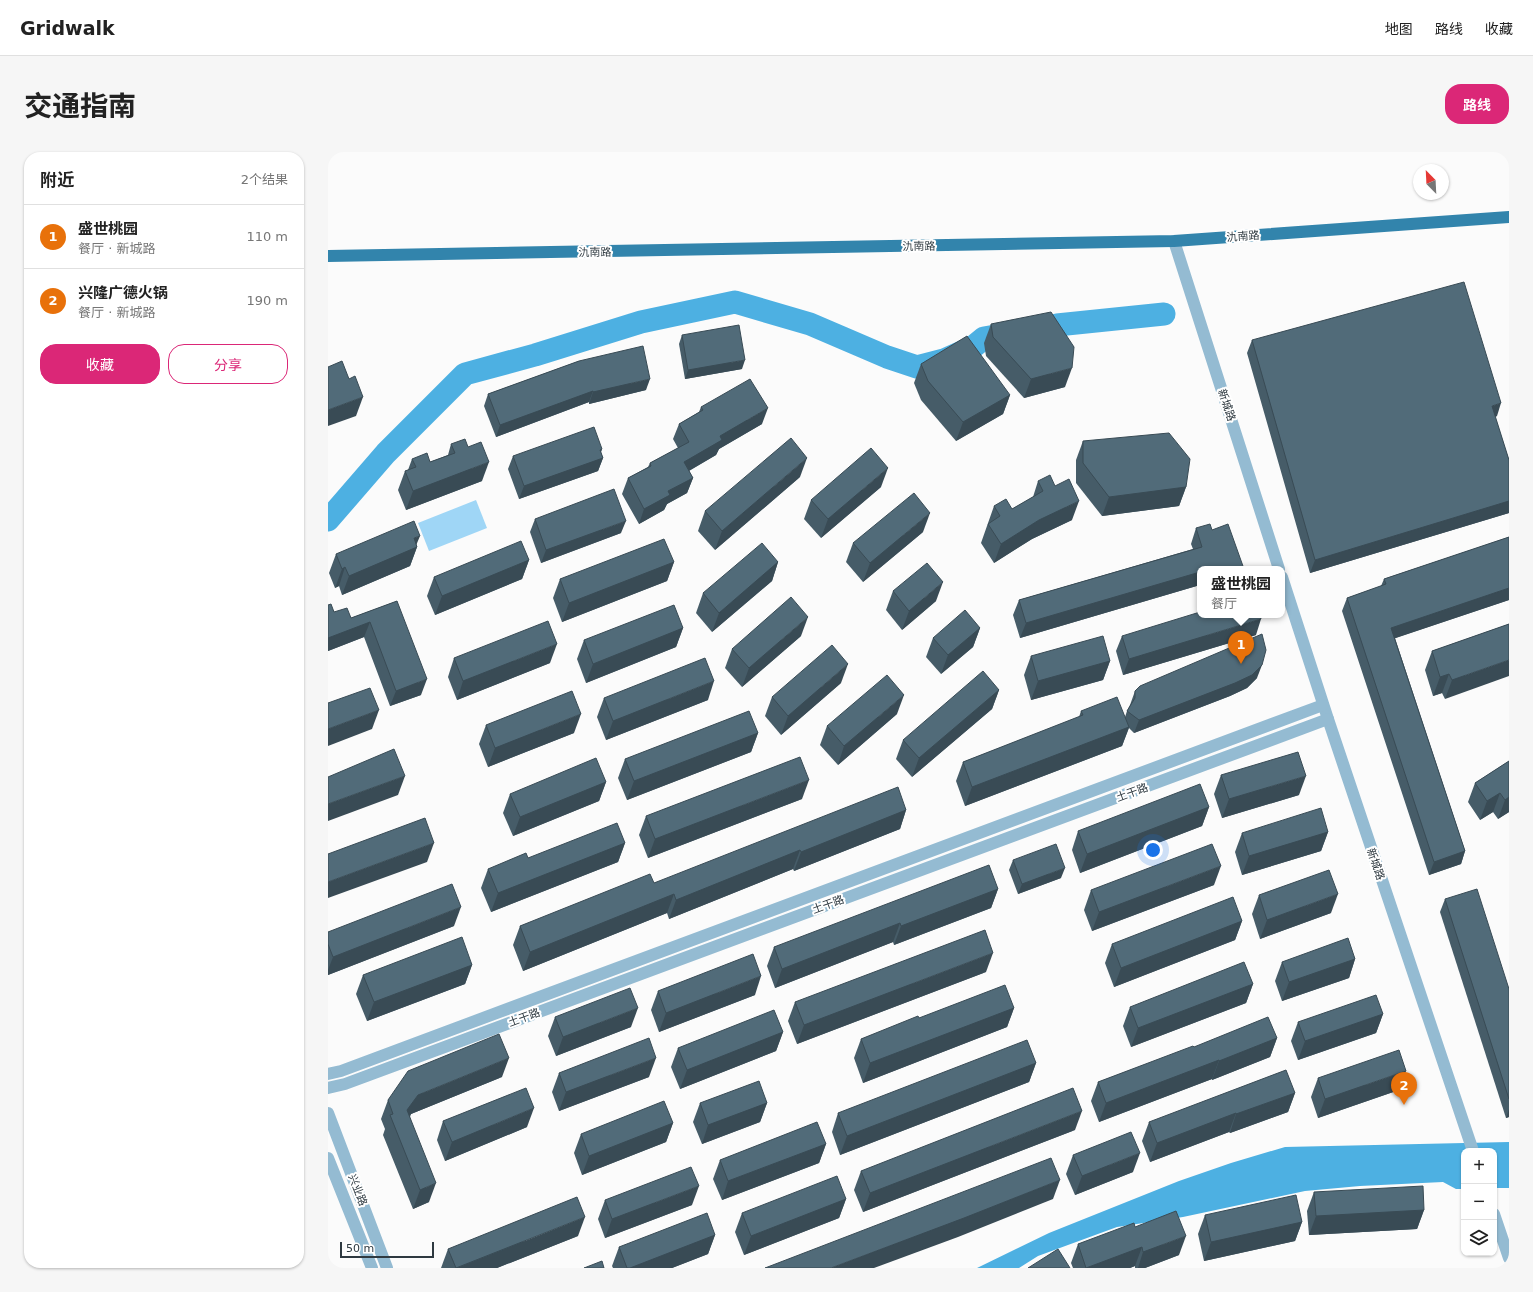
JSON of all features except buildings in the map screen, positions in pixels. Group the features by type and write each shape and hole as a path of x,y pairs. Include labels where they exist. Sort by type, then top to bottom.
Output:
{"main road":[{"name":"氿南路","path":"328,256 1174,241 1509,217"}],"street":[{"name":"新城路","path":"1174,241 1279,566"},
{"name":"新城路","path":"1285,586 1323,705 1472,1148"},
{"name":"土干路","path":"328,1074 356,1065 1323,705"},
{"name":"土干路","path":"328,1088 345,1084 1328,719"},
{"name":"兴业路","path":"328,1113 387,1268"},
{"name":"兴业路","path":"328,1158 372,1268"},
{"path":"1496,1220 1509,1258"}],"shaded area":[{"path":"476,500 487,528 429,551 418,523"},
{"path":"1509,1142 1509,1188 1497,1188 1497,1148 1461,1148 1461,1189 1456,1189 1443,1182 1360,1186 1305,1191 1183,1217 1117,1227 1038,1256 1019,1268 977,1268 1049,1233 1179,1181 1231,1163 1285,1147"}],"waterway":[{"path":"328,520 386,453 465,374 535,355 641,322 735,302 810,324 887,357 917,367 944,360 973,347 984,338 1057,325 1164,314"}],"place":[{"name":"盛世桃园","path":"1241,664"},
{"name":"兴隆广德火锅","path":"1404,1105"}]}
